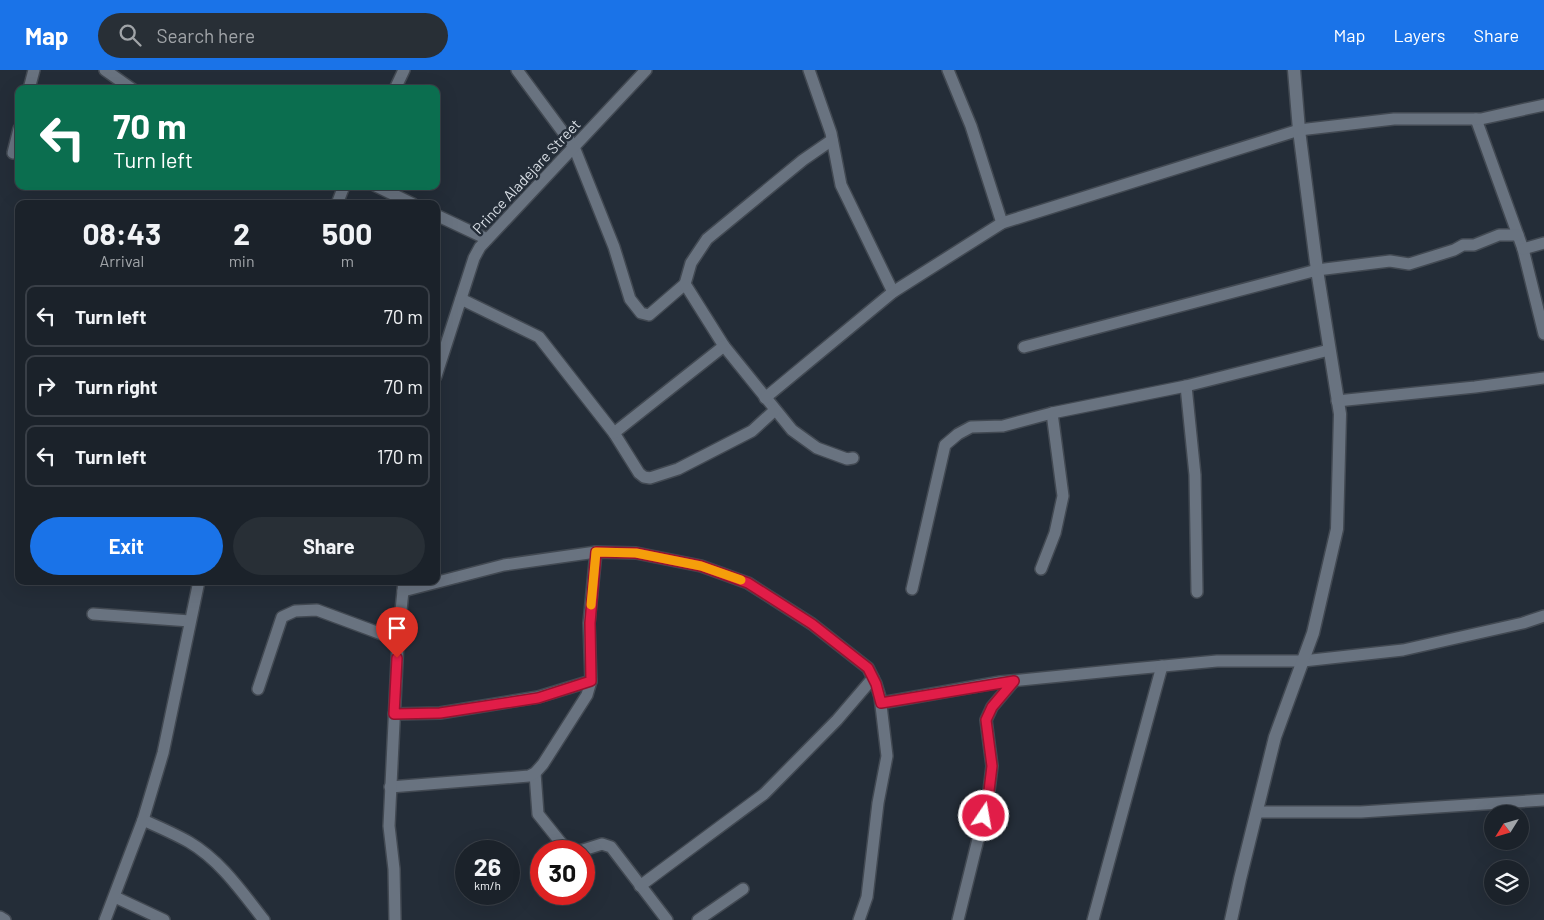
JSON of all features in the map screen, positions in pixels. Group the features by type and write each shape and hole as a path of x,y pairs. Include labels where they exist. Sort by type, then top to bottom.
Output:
{"street":[{"path":"30,85 34,70"},
{"path":"105,70 125,85"},
{"path":"518,70 574,147 614,247 630,299 636,309 644,315 649,315 685,284 691,263 707,239 803,160 832,140"},
{"name":"Prince Aladejare Street","path":"440,364 474,258 487,239 646,70"},
{"path":"809,70 832,140 841,184 893,292"},
{"path":"948,70 971,126 1002,223"},
{"path":"1231,920 1276,737 1313,633 1337,529 1340,414 1328,350 1317,270 1299,130 1294,70"},
{"path":"396,85 400,71"},
{"path":"766,398 893,292 1002,223 1299,130 1394,119 1476,119 1544,105"},
{"path":"1476,119 1523,249 1544,334"},
{"path":"13,153 15,145"},
{"path":"384,190 405,200"},
{"path":"440,217 487,239"},
{"path":"1024,347 1317,270 1390,261 1409,264 1454,250 1458,246 1474,245 1499,235 1518,235"},
{"path":"1523,249 1544,243"},
{"path":"685,284 724,346 792,430 817,448 847,459 853,458"},
{"path":"461,299 539,337 614,432 639,473 644,477 650,478 678,469 752,431 775,410"},
{"path":"614,432 724,346"},
{"path":"912,589 945,445 958,434 971,427 1003,426 1052,413 1186,386 1328,350"},
{"path":"1337,401 1544,378"},
{"path":"1186,386 1195,475 1197,592"},
{"path":"1041,570 1055,533 1063,496 1052,413"},
{"path":"390,786 529,776 535,773 543,764 586,695 591,681 590,623 596,552"},
{"path":"440,578 504,565 596,552 636,553 701,566 748,583 812,624 868,668 876,684 881,703 887,756 878,803 867,898 859,920"},
{"path":"105,920 143,820 162,753 198,585"},
{"path":"395,920 394,869 389,826 398,640 403,586"},
{"path":"258,689 282,617 295,611 317,610 398,640"},
{"path":"93,614 190,622"},
{"path":"881,703 1014,681 1217,661 1303,661 1403,650 1523,623 1544,616"},
{"path":"1093,920 1162,666"},
{"path":"640,886 764,794 837,720 873,678"},
{"path":"394,714 440,713 538,698 591,681"},
{"path":"958,920 988,799 992,766 986,720 992,707 1014,681"},
{"path":"535,773 538,814 559,840"},
{"path":"1257,812 1361,812 1544,800"},
{"path":"143,820 190,842 206,854 228,875 264,920"},
{"path":"595,846 602,844 611,847 667,920"},
{"path":"698,920 743,889"},
{"path":"115,897 164,920"},
{"path":"0,917 5,920"}],"slow traffic":[{"path":"591,605 596,552 636,553 701,566 741,580"}],"route":[{"path":"397,658 394,714 440,713 538,698 591,681 590,623 596,552 636,553 701,566 748,583 812,624 868,668 876,684 881,703 1014,681 992,707 986,720 992,766 984,816"}]}
